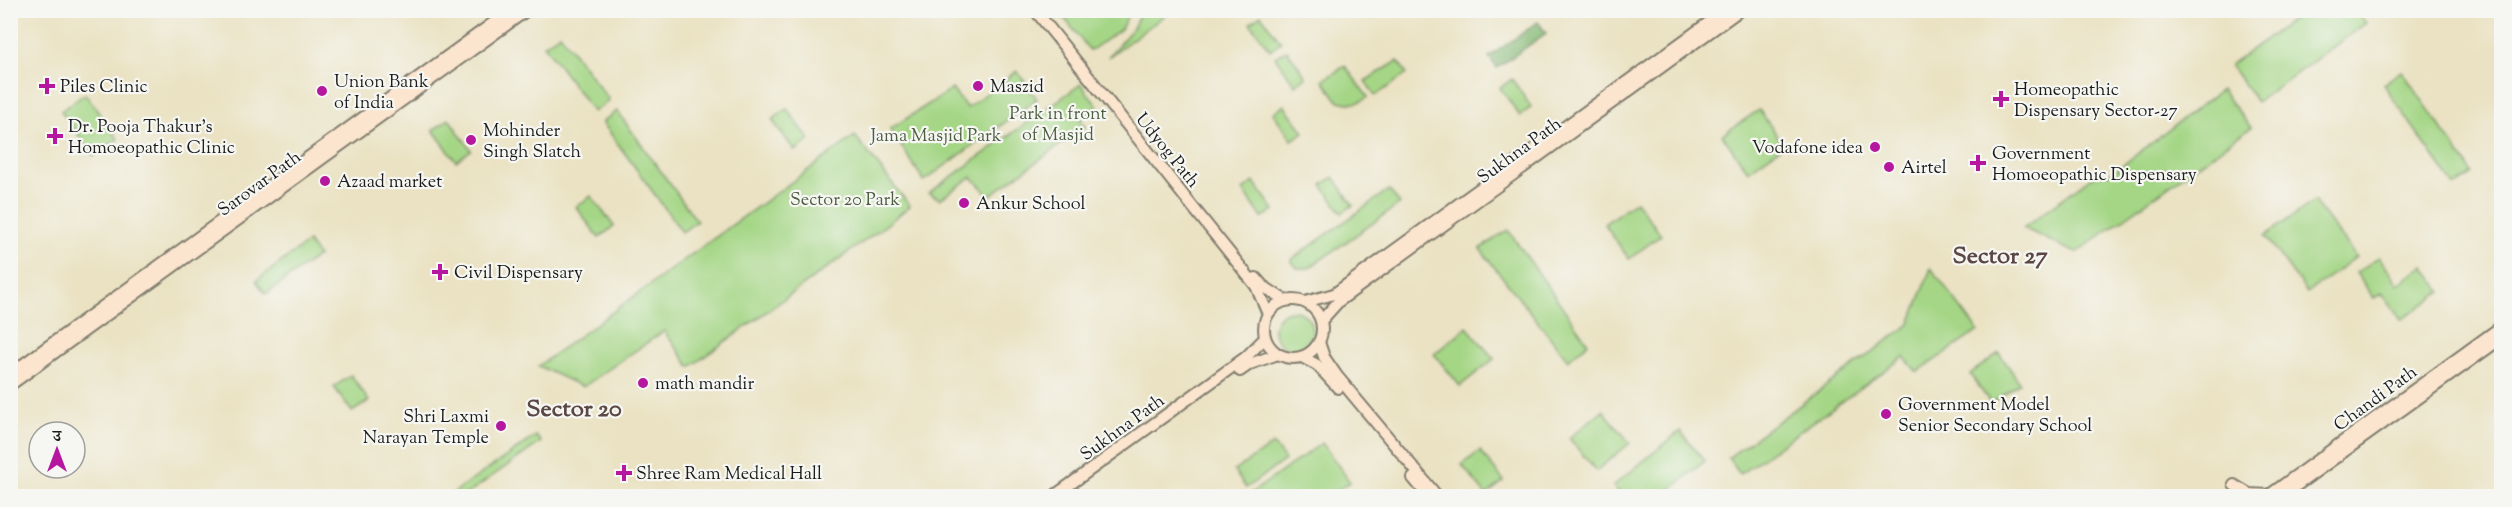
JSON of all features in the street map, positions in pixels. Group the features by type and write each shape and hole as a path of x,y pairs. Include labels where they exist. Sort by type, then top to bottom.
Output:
{"main road":[{"name":"Sarovar Path","path":"10,374 512,10"},
{"name":"Sarovar Path","path":"10,385 527,10"},
{"name":"Udyog Path","path":"1035,10 1256,286 1268,314"},
{"name":"Udyog Path","path":"1043,10 1263,286 1286,301"},
{"name":"Sukhna Path","path":"1305,302 1334,294 1726,10"},
{"name":"Sukhna Path","path":"1322,321 1340,301 1740,10"},
{"path":"1305,302 1313,307 1322,321 1322,335 1319,342 1314,349 1302,357 1291,358 1278,354 1265,338 1264,331 1268,314 1279,303 1305,302"},
{"name":"Chandi Path","path":"2269,496 2502,327"},
{"name":"Sukhna Path","path":"1054,496 1246,357 1265,338"},
{"name":"Chandi Path","path":"2285,495 2502,338"},
{"path":"1319,342 1324,357 1337,376 1437,496"},
{"name":"Sukhna Path","path":"1066,496 1250,364 1278,354"},
{"path":"1302,357 1317,365 1331,380 1428,496"},
{"path":"2231,489 2269,496"}],"green space":[{"path":"1059,11 1130,11 1121,29 1090,51"},
{"path":"1141,11 1161,11 1164,16 1108,57 1133,28"},
{"path":"2305,11 2357,11 2366,23 2257,102 2230,65"},
{"path":"1261,15 1281,42 1270,50 1250,23"},
{"path":"1538,22 1546,33 1497,68 1489,57"},
{"path":"560,34 609,100 593,112 544,45"},
{"path":"1287,50 1306,77 1295,85 1275,57"},
{"path":"1398,61 1407,74 1375,96 1365,81"},
{"path":"1345,66 1368,97 1364,100 1353,103 1337,100 1323,80"},
{"name":"Jama Masjid Park","path":"1017,71 1037,99 924,181 890,129 952,89 967,108"},
{"path":"2402,71 2473,174 2454,186 2383,84"},
{"path":"1512,79 1531,107 1520,116 1500,88"},
{"name":"Park in front of Masjid","path":"1081,84 1098,107 1080,120 1085,127 989,196 972,177 940,199 929,193"},
{"path":"2221,90 2251,127 2076,253 2023,228 2093,176 2112,173"},
{"path":"85,94 118,139 94,156 61,111"},
{"path":"1284,105 1304,132 1292,140 1273,113"},
{"path":"787,109 810,140 795,151 772,120"},
{"path":"1759,110 1784,145 1748,171 1722,135"},
{"path":"617,111 697,221 682,232 602,122"},
{"path":"449,119 471,150 456,161 433,130"},
{"name":"Sector 20 Park","path":"855,136 910,206 881,229 690,367 664,331 583,387 538,366"},
{"path":"1334,177 1353,205 1342,213 1322,185"},
{"path":"1254,182 1274,210 1262,218 1243,190"},
{"path":"1389,190 1400,204 1309,268 1297,268 1291,260"},
{"path":"591,196 614,226 599,238 576,207"},
{"path":"1636,201 1661,235 1629,259 1604,224"},
{"path":"2314,201 2356,257 2307,293 2265,236"},
{"path":"1508,230 1588,343 1568,360 1480,249"},
{"path":"308,242 318,256 266,294 256,281"},
{"path":"2379,257 2398,284 2424,266 2442,291 2401,320 2382,293 2374,298 2356,273"},
{"path":"1931,268 1978,331 1917,372 1904,357 1740,474 1728,458 1910,324"},
{"path":"1293,311 1307,316 1312,330 1307,344 1293,349 1279,344 1274,330 1279,316"},
{"path":"1467,327 1494,359 1460,386 1434,354"},
{"path":"1999,353 2020,383 1991,404 1970,374"},
{"path":"351,375 369,401 352,412 334,387"},
{"path":"1603,410 1630,443 1596,471 1569,438"},
{"path":"1680,431 1705,461 1663,496 1622,496 1613,486"},
{"path":"536,436 541,442 464,496 449,496"},
{"path":"1322,443 1350,482 1329,496 1252,496 1250,494"},
{"path":"1273,444 1285,460 1246,488 1234,471"},
{"path":"1480,451 1504,481 1486,495 1462,465"}],"place":[{"name":"Piles Clinic","path":"47,86"},
{"name":"Maszid","path":"978,86"},
{"name":"Union Bank of India","path":"322,91"},
{"name":"Homeopathic Dispensary Sector-27","path":"2001,99"},
{"name":"Dr. Pooja Thakur's Homoeopathic Clinic","path":"55,136"},
{"name":"Mohinder Singh Slatch","path":"471,140"},
{"name":"Vodafone idea","path":"1875,147"},
{"name":"Government Homoeopathic Dispensary","path":"1978,163"},
{"name":"Airtel","path":"1889,167"},
{"name":"Azaad market","path":"325,181"},
{"name":"Ankur School","path":"964,203"},
{"name":"Civil Dispensary","path":"440,272"},
{"name":"math mandir","path":"643,383"},
{"name":"Government Model Senior Secondary School","path":"1886,414"},
{"name":"Shri Laxmi Narayan Temple","path":"501,426"},
{"name":"Shree Ram Medical Hall","path":"624,473"}],"district":[{"name":"Sector 27","path":"2000,255"},
{"name":"Sector 20","path":"574,408"}]}
